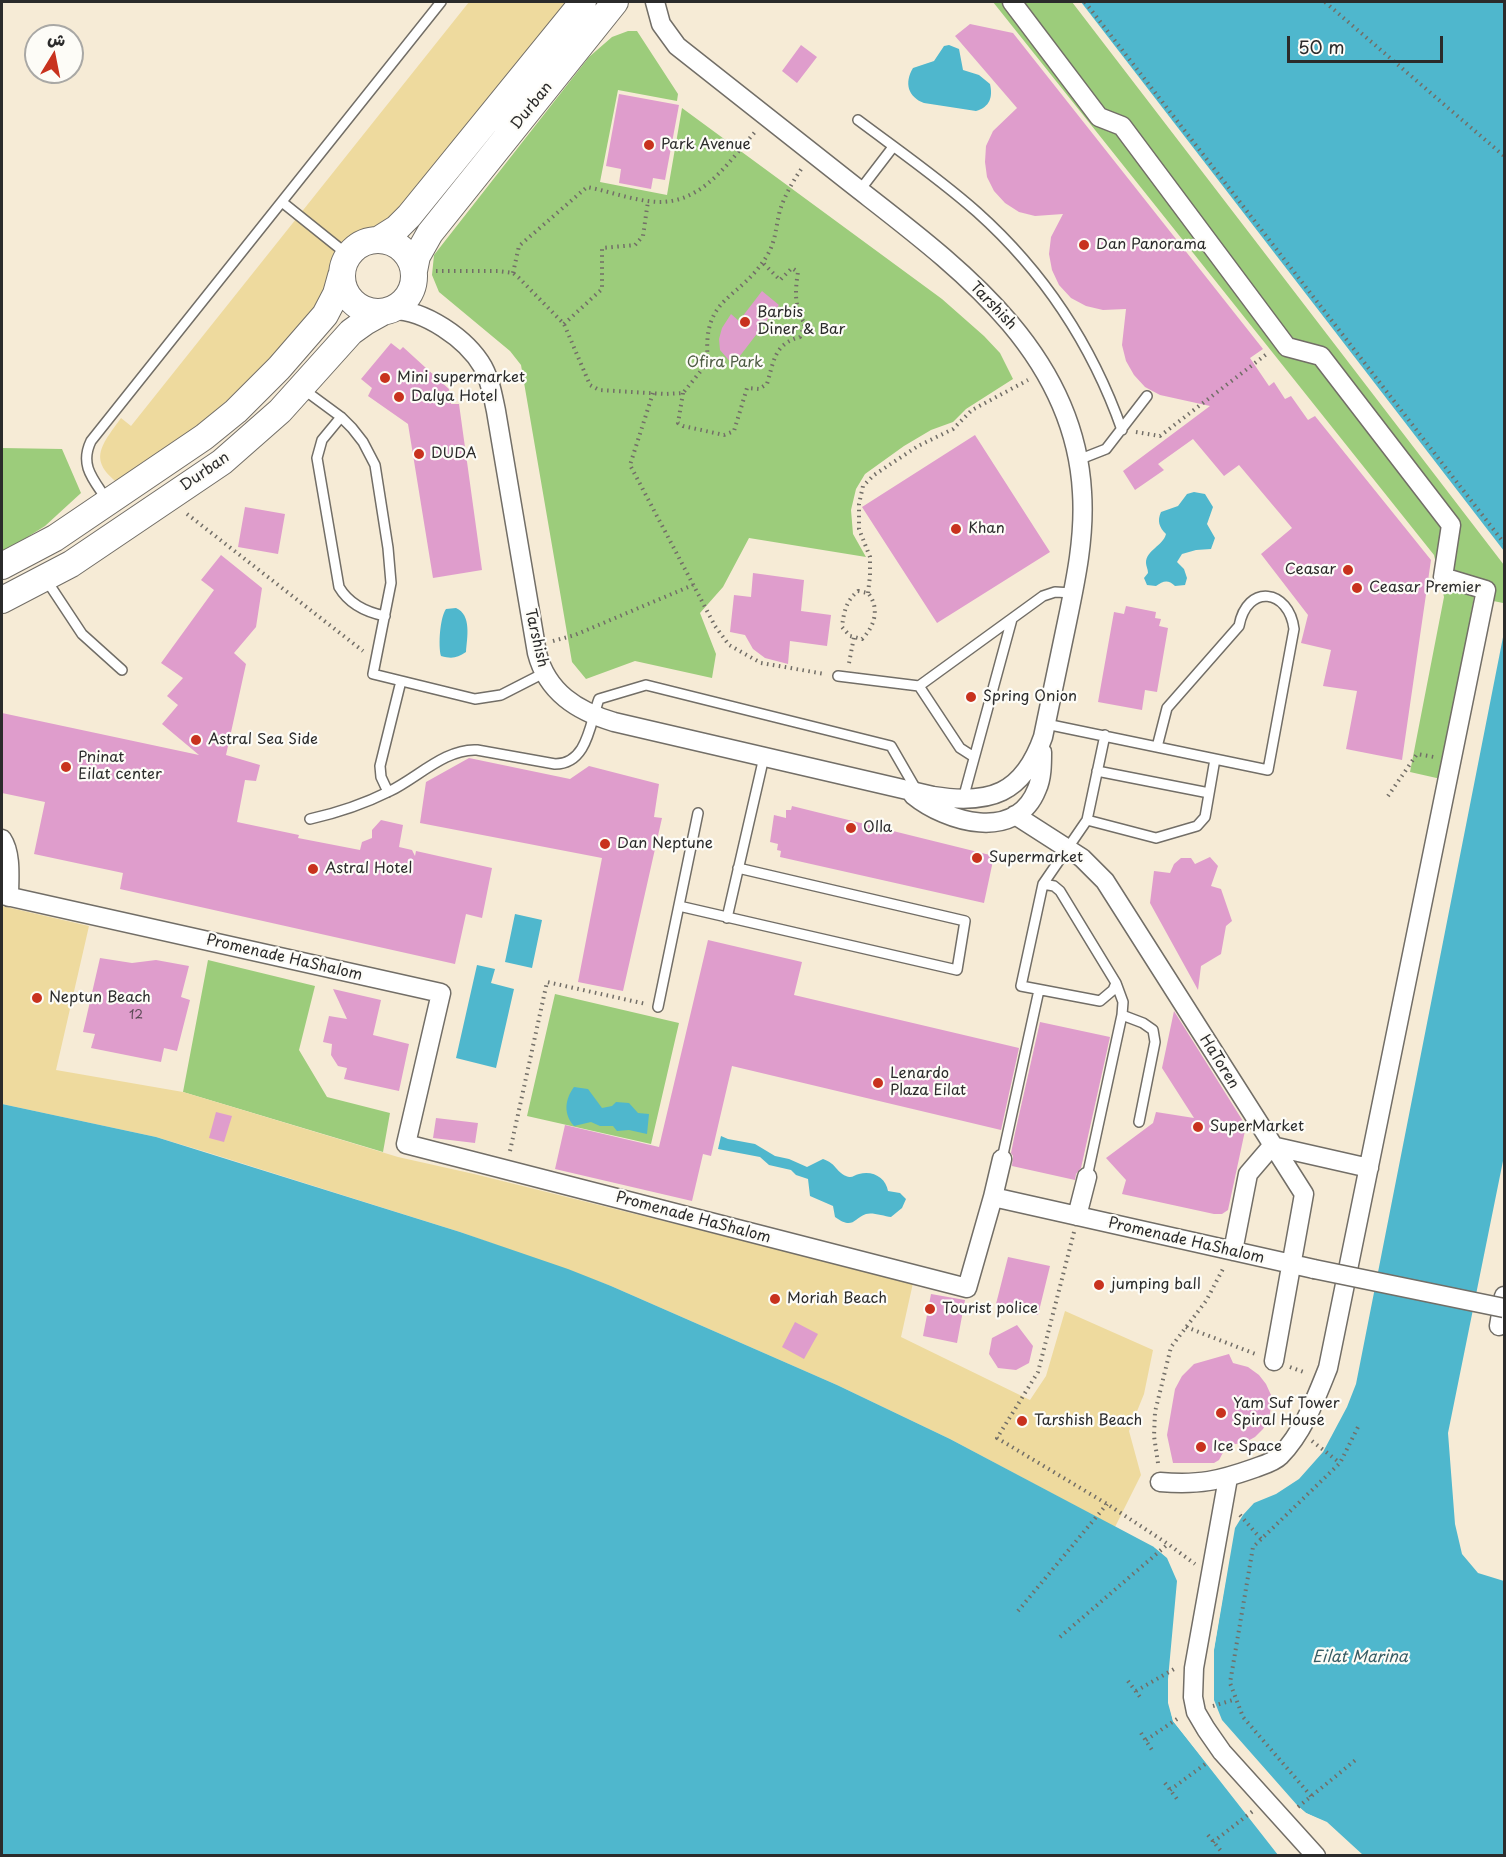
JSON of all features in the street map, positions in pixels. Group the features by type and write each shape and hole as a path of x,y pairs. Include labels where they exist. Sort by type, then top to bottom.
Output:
{"street":[{"name":"Durban","path":"378,240 397,228 409,216 583,2"},
{"name":"Durban","path":"414,271 417,256 430,233 615,2"},
{"name":"Tarshish","path":"655,2 662,24 677,46 860,190 978,288 1021,336 1044,370 1056,391 1068,422 1078,460 1082,491 1082,529 1073,593 1045,730 1042,769 1037,789 1028,805 1015,815 1000,822 982,823 963,821 944,814 925,805 912,792"},
{"path":"1012,2 1099,117 1122,126 1287,347 1321,356 1451,525 1443,577 1486,590 1328,1368 1299,1431 1279,1458 1228,1478 1188,1484 1160,1482"},
{"path":"378,240 400,247 408,255 414,271 414,282 405,301 387,311 366,311 356,306 345,293 345,265 362,244 378,240"},
{"name":"Durban","path":"2,566 55,538 204,437 251,397 325,315 336,294 345,265"},
{"name":"Durban","path":"2,600 71,564 240,448 301,388 351,332 387,311"},
{"name":"Tarshish","path":"387,311 415,312 434,322 470,351 482,366 496,411 535,646 549,683 565,699 593,715 614,722 912,792 963,799 993,795 1018,781 1029,770 1045,730"},
{"name":"HaToren","path":"1015,815 1090,864 1105,881 1304,1194 1274,1361"},
{"path":"2,840 9,869 5,896"},
{"name":"Promenade HaShalom","path":"5,896 441,993 406,1144 967,1288 993,1197 1314,1269 1504,1308"},
{"path":"1233,1251 1248,1174 1272,1146 1369,1168"},
{"path":"993,1197 1002,1159"},
{"path":"1077,1216 1087,1177"},
{"path":"1499,1326 1504,1296"},
{"path":"1228,1478 1196,1656 1193,1681 1196,1712 1222,1752 1316,1856"}],"lane":[{"path":"108,501 89,473 86,459 91,441 441,2"},
{"path":"858,120 978,212 1036,273 1069,318 1085,345 1104,382 1122,430"},
{"path":"860,190 893,147"},
{"path":"282,202 345,265"},
{"path":"301,388 340,417 360,437 375,465 390,563 390,590 373,674 464,698 484,698 509,692 544,673"},
{"path":"1078,460 1106,449 1147,396"},
{"path":"340,417 322,440 317,458 339,587 347,599 356,605 371,613 385,616"},
{"path":"45,578 82,634 122,670"},
{"path":"842,676 920,686 1043,596 1055,592 1073,593"},
{"path":"1045,730 1105,735 1157,747 1268,770 1294,628 1289,610 1276,599 1260,597 1246,605 1241,614 1239,626 1167,708 1157,747"},
{"path":"963,799 1012,619"},
{"path":"388,792 382,780 380,766 401,681"},
{"path":"310,819 357,805 388,792 442,759 466,750 555,764 567,763 584,745 599,699 641,685 891,746 912,792"},
{"path":"920,686 960,747 974,757"},
{"path":"1105,735 1087,820 1042,884 1022,986 1100,1001 1113,990 1116,983"},
{"path":"727,918 764,757"},
{"path":"1087,820 1156,838 1197,826 1205,817 1215,759"},
{"path":"1097,771 1209,793"},
{"path":"658,1007 698,813"},
{"path":"679,906 957,970 965,921 738,868"},
{"path":"1042,884 1054,886 1060,891 1116,983 1123,1002 1087,1177"},
{"path":"1002,1159 1039,990"},
{"path":"1122,1015 1143,1023 1153,1030 1155,1042 1139,1122"}],"path":[{"path":"1085,2 1504,543"},
{"path":"1325,2 1504,156"},
{"path":"513,273 519,246 587,186 648,201 676,201 699,191 718,174 768,118"},
{"path":"762,262 780,280 792,268 798,272 796,300 798,313 805,324 800,337 787,341 776,352 767,384 759,388 747,388 734,431 724,435 682,426 678,423 683,393 708,362 706,340 709,323 715,310 755,273 762,262 775,239 780,209 812,153"},
{"path":"564,324 602,289 602,248 635,245 643,236 648,201"},
{"path":"414,271 513,273 564,324 590,385 599,390 683,393"},
{"path":"1122,430 1160,436 1283,342"},
{"path":"868,593 870,557 859,529 859,504 863,486 874,475 918,446 953,429 972,410 1044,370"},
{"path":"653,393 630,465 715,626 729,645 761,663 842,676 854,637"},
{"path":"167,498 375,661"},
{"path":"535,646 575,636 693,585"},
{"path":"858,591 868,593 874,600 875,614 871,630 862,639 850,636 842,627 844,610 849,598 858,591"},
{"path":"1388,796 1417,754 1451,761"},
{"path":"506,1170 547,982 658,1007"},
{"path":"1077,1216 1038,1372 997,1438 1107,1504 1168,1544 1185,1556 1210,1580"},
{"path":"1160,1482 1154,1436 1155,1412 1171,1347 1206,1301 1233,1251"},
{"path":"1311,1796 1243,1717 1230,1683 1253,1547 1340,1463 1358,1427"},
{"path":"1299,1431 1340,1463"},
{"path":"1224,1497 1261,1539"},
{"path":"1018,1611 1107,1504"},
{"path":"1060,1637 1168,1544"},
{"path":"1136,1691 1196,1656"},
{"path":"1128,1681 1140,1697"},
{"path":"1146,1740 1182,1716 1196,1712"},
{"path":"1141,1733 1152,1750"},
{"path":"1170,1790 1222,1752"},
{"path":"1283,1819 1358,1758"},
{"path":"1165,1783 1177,1799"},
{"path":"1213,1842 1266,1800"},
{"path":"1208,1835 1221,1851"}],"green space":[{"path":"993,2 1072,2 1504,565 1503,603 1474,597 1441,779 1410,772 1444,597 1434,555"},
{"name":"Ofira Park","path":"628,31 637,31 678,94 677,101 618,90 600,182 667,195 682,108 942,299 1000,353 1013,379 966,409 953,422 931,430 865,474 856,489 851,510 853,534 866,557 749,538 723,587 700,613 716,654 712,678 635,661 586,679 572,662 521,365 510,351 439,292 432,275 434,255 589,57 612,37"},
{"path":"2,448 62,449 81,493 45,526 2,553"},
{"path":"208,960 315,986 299,1050 327,1097 390,1113 383,1152 183,1092"},
{"path":"555,994 679,1023 651,1144 527,1116"}],"sand":[{"path":"469,2 567,2 385,228 353,240 341,251 334,267 331,287 327,295 290,337 211,415 122,486 104,469 101,461 100,454 107,437 121,418 131,426"},
{"path":"2,906 89,926 56,1070 183,1092 398,1157 913,1283 901,1337 1030,1400 1046,1376 1065,1311 1153,1350 1144,1394 1129,1431 1141,1475 1115,1527 950,1439 837,1385 611,1286 460,1232 156,1137 2,1104"}],"water":[{"path":"1081,2 1504,2 1504,551"},
{"path":"949,45 959,49 963,70 979,75 990,84 991,93 985,107 976,111 924,103 911,93 908,84 913,68 934,61 944,46"},
{"path":"1194,492 1205,494 1213,507 1207,524 1215,538 1211,549 1182,554 1177,562 1184,569 1187,578 1185,585 1175,586 1166,582 1156,586 1147,585 1144,578 1148,573 1147,559 1166,534 1159,524 1161,512 1178,506 1187,494"},
{"path":"456,608 461,611 466,621 466,652 454,657 441,656 442,618 446,609"},
{"name":"Eilat Marina","path":"1504,632 1504,1156 1448,1433 1455,1524 1462,1554 1478,1573 1504,1581 1504,1855 1363,1855 1327,1822 1306,1813 1297,1805 1222,1720 1214,1700 1214,1650 1235,1528 1254,1503 1276,1494 1299,1479 1323,1452 1347,1407 1356,1384"},
{"path":"515,914 542,920 532,968 505,962"},
{"path":"477,965 495,969 491,983 514,989 496,1068 456,1058"},
{"path":"574,1087 588,1089 602,1108 612,1106 616,1102 629,1103 638,1113 649,1114 647,1134 629,1130 617,1131 613,1126 600,1126 591,1122 574,1126 568,1117 566,1106"},
{"path":"2,1104 156,1137 460,1232 568,1269 837,1385 950,1439 1154,1547 1167,1558 1177,1581 1168,1679 1168,1703 1173,1721 1278,1855 2,1855"},
{"path":"721,1136 755,1144 775,1156 807,1167 823,1159 848,1177 864,1173 874,1174 885,1182 888,1191 900,1193 906,1199 902,1208 891,1217 869,1214 846,1223 835,1217 833,1206 810,1196 808,1179 796,1175 791,1170 769,1165 760,1157 718,1149"}],"pier":[{"path":"1234,1528 1214,1649 1213,1700 1221,1720 1296,1805 1306,1813 1327,1823 1361,1855 1358,1856 1326,1824 1305,1815 1295,1807 1219,1721 1211,1700 1211,1649"},
{"path":"1157,1546 1170,1557 1180,1581 1171,1679 1171,1703 1175,1720 1281,1856 1173,1721 1169,1703 1169,1679 1178,1581 1168,1558 1154,1547"}],"building":[{"path":"970,24 1013,33 1263,349 1250,358 1269,386 1274,382 1285,399 1291,396 1308,420 1315,416 1431,560 1402,760 1346,749 1357,691 1323,686 1331,650 1301,643 1308,615 1261,554 1292,528 1239,465 1224,476 1193,439 1158,464 1164,470 1135,490 1123,471 1210,406 1160,395 1145,387 1134,375 1126,361 1122,345 1126,309 1103,310 1086,306 1071,298 1059,285 1052,270 1049,254 1051,237 1063,214 1035,216 1019,212 1005,203 994,191 987,177 986,146 993,131 1017,108 955,36"},
{"path":"801,45 817,57 797,83 782,71"},
{"path":"619,94 679,105 665,180 653,178 651,189 619,183 621,169 606,166"},
{"path":"762,291 779,305 733,365 720,350 719,339 722,328 731,314 739,321"},
{"path":"391,343 400,350 403,347 449,389 451,404 459,404 482,570 433,578 408,424 368,396 372,388 361,379"},
{"name":"Khan","path":"975,435 1050,552 937,623 862,507"},
{"path":"245,507 285,514 278,554 238,547"},
{"path":"221,555 262,588 256,627 234,653 246,664 226,755 260,765 256,781 245,780 237,822 299,835 298,838 360,850 362,842 372,838 372,830 381,820 403,825 399,847 412,850 415,856 416,851 492,868 482,918 466,914 455,964 120,889 123,873 34,854 45,802 2,793 2,713 199,755 162,724 178,705 167,696 183,678 161,663 214,590 201,580"},
{"path":"753,573 804,580 801,611 831,615 827,646 790,641 788,664 765,658 753,649 745,635 730,632 734,595 751,597"},
{"path":"1126,606 1156,612 1155,618 1161,619 1159,626 1168,628 1157,692 1145,690 1142,710 1098,702 1114,612 1124,614"},
{"path":"469,758 570,779 589,766 659,784 654,817 662,818 623,991 578,982 602,858 420,823 426,782"},
{"path":"792,806 994,856 984,903 780,857 781,851 777,850 778,844 770,842 774,815 786,818 786,810 791,810"},
{"path":"1210,857 1218,866 1211,886 1221,889 1232,921 1226,926 1221,954 1201,966 1198,990 1150,903 1154,871 1170,873 1174,864 1181,858 1191,858 1195,864"},
{"path":"708,940 802,962 794,995 1019,1048 1001,1130 732,1066 711,1156 703,1154 692,1201 555,1169 565,1125 659,1147"},
{"path":"100,958 132,963 156,960 189,966 181,997 190,1000 177,1051 164,1048 161,1062 91,1048 95,1034 83,1032"},
{"path":"333,989 381,1000 373,1035 409,1044 399,1091 344,1079 347,1068 338,1066 331,1055 332,1044 323,1042 329,1016 347,1019"},
{"path":"1174,1011 1246,1126 1228,1210 1222,1214 1122,1194 1126,1180 1106,1158 1153,1123 1156,1112 1194,1118 1162,1068"},
{"path":"1040,1022 1110,1037 1081,1168 1075,1180 1012,1166 1011,1153"},
{"path":"216,1112 232,1116 224,1142 209,1138"},
{"path":"436,1118 478,1123 475,1143 433,1138"},
{"path":"1008,1257 1050,1266 1038,1315 996,1304"},
{"path":"931,1294 965,1300 957,1343 923,1336"},
{"path":"795,1322 818,1334 804,1359 782,1347"},
{"path":"1017,1325 1033,1346 1029,1363 1016,1370 998,1368 989,1354 992,1338"},
{"name":"Yam Suf Tower Spiral House","path":"1229,1354 1233,1363 1248,1367 1266,1384 1271,1395 1269,1419 1255,1437 1244,1443 1227,1445 1219,1460 1214,1463 1173,1463 1167,1435 1175,1389 1182,1376 1194,1364"}],"place":[{"name":"Park Avenue","path":"649,145"},
{"name":"Dan Panorama","path":"1084,245"},
{"name":"Barbis Diner & Bar","path":"745,322"},
{"name":"Mini supermarket","path":"385,378"},
{"name":"Dalya Hotel","path":"399,397"},
{"name":"DUDA","path":"419,454"},
{"name":"Khan","path":"956,529"},
{"name":"Ceasar","path":"1348,570"},
{"name":"Ceasar Premier","path":"1357,588"},
{"name":"Spring Onion","path":"971,697"},
{"name":"Astral Sea Side","path":"196,740"},
{"name":"Pninat Eilat center","path":"66,767"},
{"name":"Olla","path":"851,828"},
{"name":"Dan Neptune","path":"605,844"},
{"name":"Supermarket","path":"977,858"},
{"name":"Astral Hotel","path":"313,869"},
{"name":"Neptun Beach","path":"37,998"},
{"name":"Lenardo Plaza Eilat","path":"878,1083"},
{"name":"SuperMarket","path":"1198,1127"},
{"name":"jumping ball","path":"1099,1285"},
{"name":"Moriah Beach","path":"775,1299"},
{"name":"Tourist police","path":"930,1309"},
{"name":"Yam Suf Tower Spiral House","path":"1221,1413"},
{"name":"Tarshish Beach","path":"1022,1421"},
{"name":"Ice Space","path":"1201,1447"}]}
